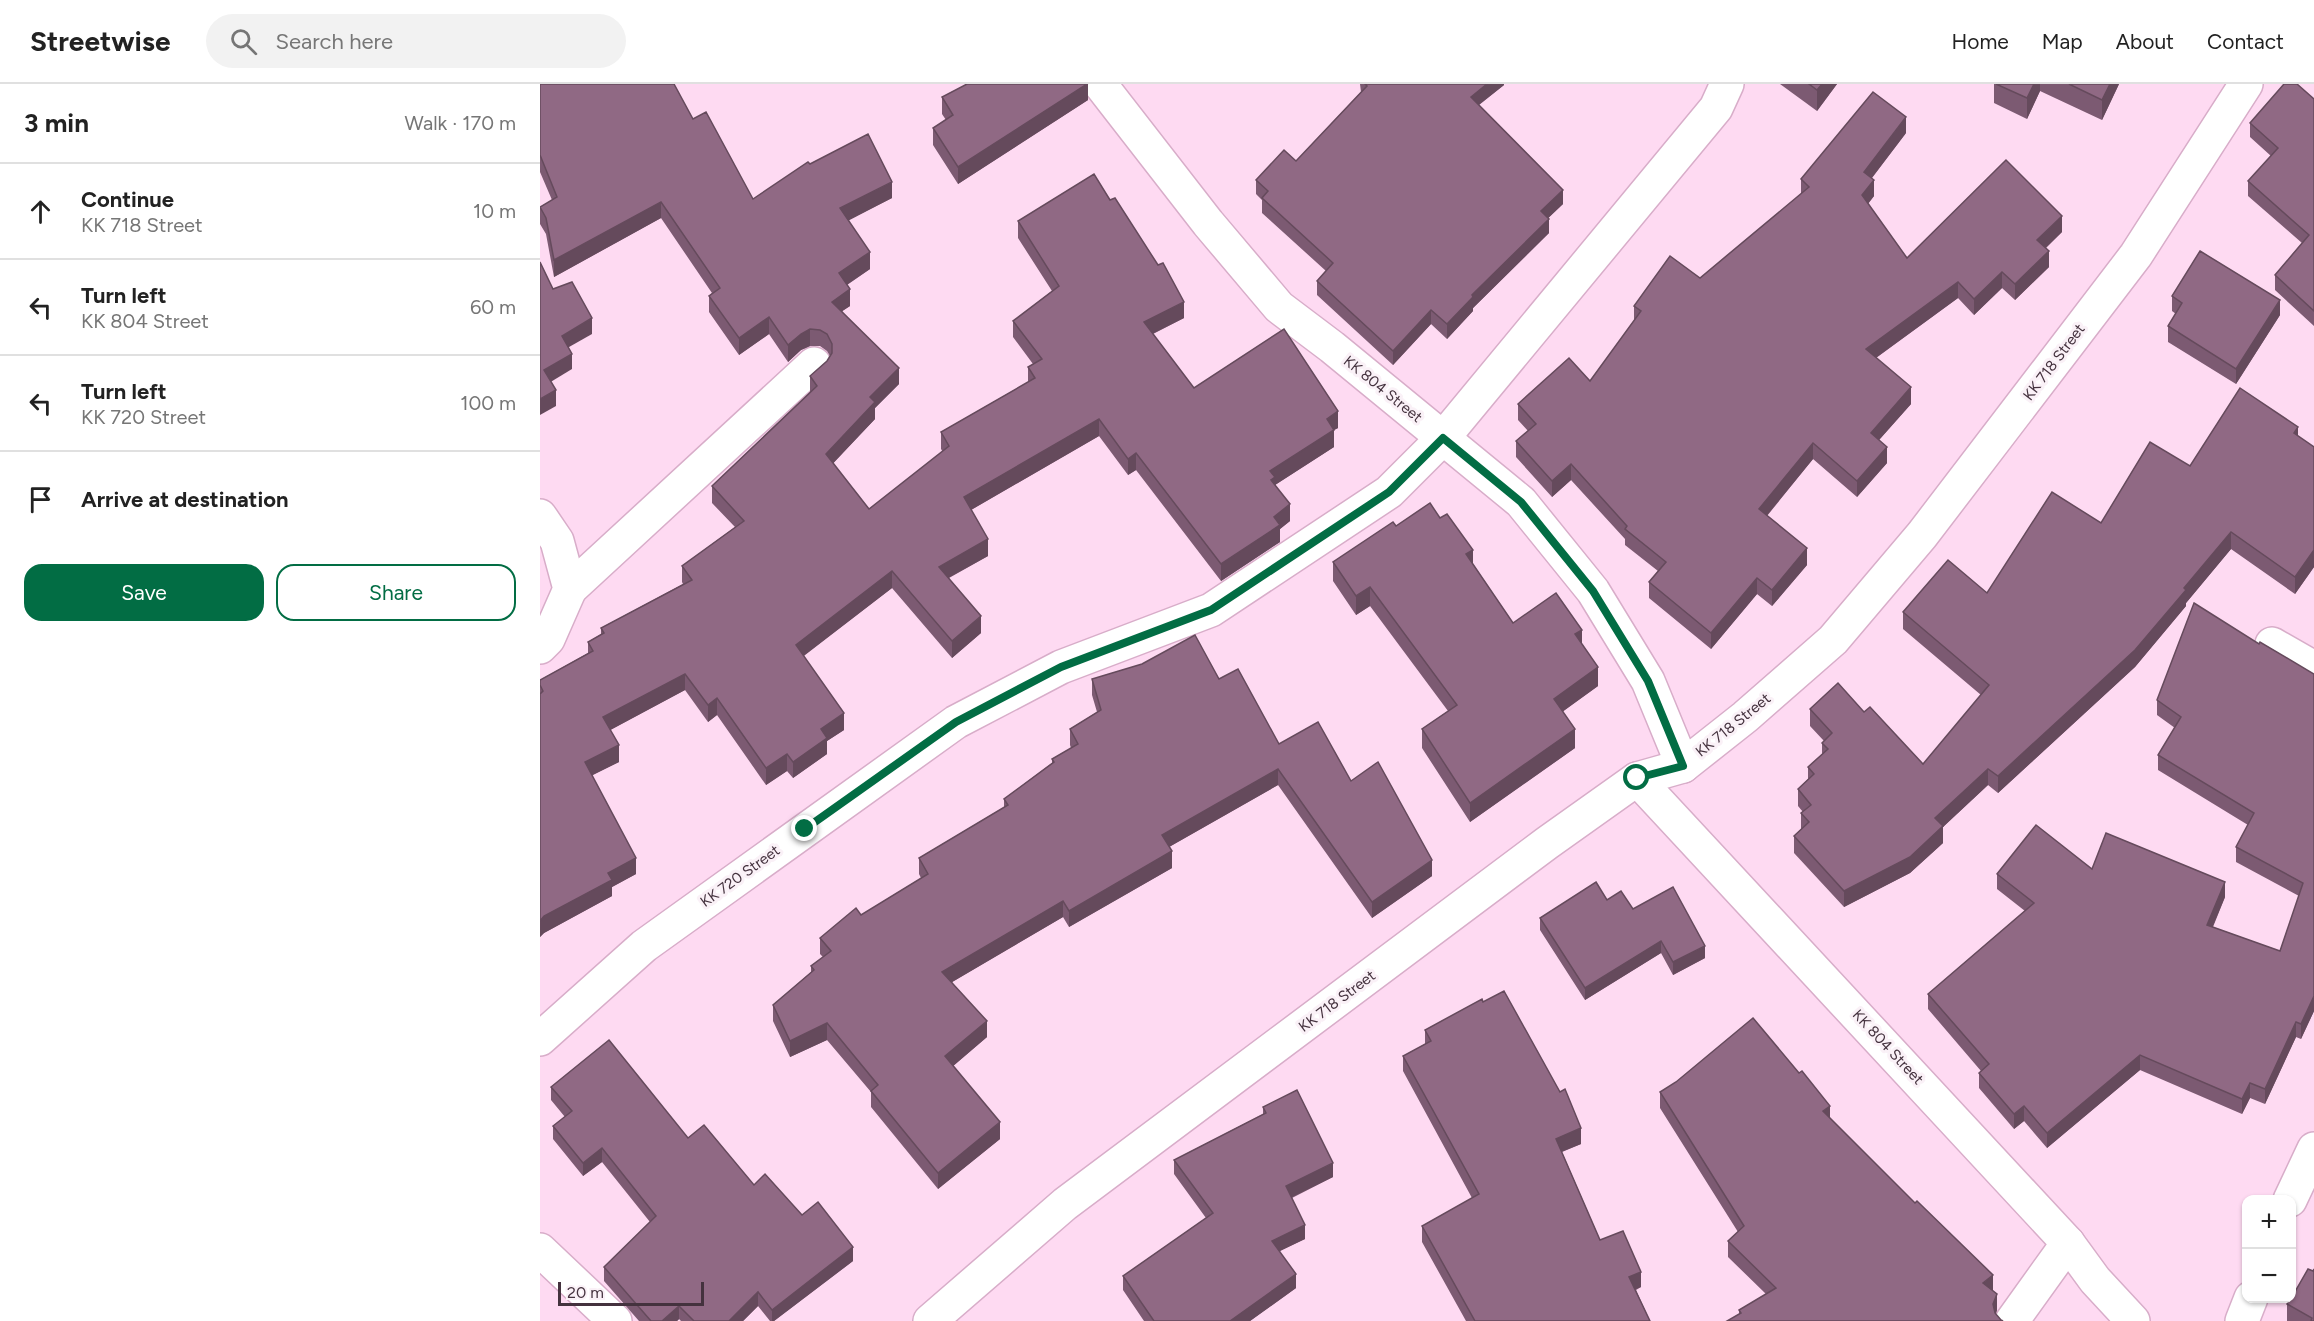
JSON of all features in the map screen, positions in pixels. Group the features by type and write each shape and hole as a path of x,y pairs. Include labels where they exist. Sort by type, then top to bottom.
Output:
{"street":[{"name":"KK 804 Street","path":"1100,84 1208,223 1279,307 1332,347 1521,502 1593,591 1648,681 1683,766"},
{"name":"KK 720 Street","path":"540,1039 644,946 956,722 1061,667 1211,610 1389,492 1443,438 1716,108 1727,84"},
{"name":"KK 718 Street","path":"930,1321 1065,1204 1637,778 1683,766 1745,717 1833,640 1922,535 2136,255 2246,84"},
{"path":"540,647 548,639 570,589 814,364"},
{"path":"540,516 557,541 570,589"},
{"path":"2272,644 2314,668"},
{"name":"KK 804 Street","path":"1637,778 2068,1243 2095,1280 2133,1321"},
{"path":"2298,1200 2314,1149"},
{"path":"2012,1321 2068,1243"},
{"path":"540,1250 615,1321"},
{"path":"2242,1321 2249,1303"}],"building":[{"path":"540,84 674,84 693,119 706,112 753,199 808,162 810,164 868,134 892,182 840,208 870,252 839,273 850,289 832,302 899,368 870,397 875,402 826,454 869,509 949,446 941,432 1035,378 1028,367 1042,359 1013,321 1059,286 1018,221 1094,174 1110,200 1115,198 1158,265 1163,263 1184,302 1144,322 1194,388 1284,329 1338,411 1327,419 1334,430 1270,471 1275,477 1271,480 1290,504 1274,517 1280,525 1221,564 1136,453 1128,459 1099,419 964,497 988,539 939,567 981,616 952,641 892,571 796,645 844,713 821,729 827,738 793,762 787,754 766,768 717,698 708,705 685,674 603,717 619,745 585,762 636,858 608,873 612,880 544,916 540,921 540,694 543,691 540,680 593,651 588,642 604,633 601,628 692,580 682,566 744,521 712,486 817,386 810,376 827,361 832,353 832,344 827,334 820,330 810,329 788,345 769,317 739,338 709,296 720,288 661,202 554,260 546,218 540,207 557,197 540,155"},
{"path":"967,84 1087,84 958,167 933,128 953,115 942,97"},
{"path":"1365,84 1487,84 1471,97 1563,190 1541,211 1549,219 1472,295 1473,297 1447,324 1431,310 1393,351 1317,281 1333,263 1262,198 1268,191 1256,180 1284,150 1296,161 1367,86"},
{"path":"1809,84 1822,84 1817,90"},
{"path":"1996,84 2034,84 2027,98"},
{"path":"2069,84 2110,84 2102,100"},
{"path":"2284,84 2297,84 2314,99 2314,311 2275,275 2309,235 2248,181 2278,148 2250,123"},
{"path":"1873,92 1906,117 1864,172 1874,180 1862,195 1907,258 2006,160 2062,216 2037,240 2049,251 2015,284 2002,272 1974,299 1958,282 1866,349 1911,387 1871,433 1887,447 1857,481 1813,443 1759,509 1807,548 1772,590 1757,578 1711,633 1649,582 1666,562 1625,529 1627,526 1571,464 1552,481 1516,441 1536,424 1518,404 1569,358 1590,381 1641,311 1634,306 1670,256 1700,278 1809,187 1801,179"},
{"path":"2200,251 2280,300 2236,369 2168,326 2182,303 2172,296"},
{"path":"540,262 553,289 572,282 592,318 562,336 572,354 544,370 556,390 540,399"},
{"path":"2240,388 2298,427 2294,433 2314,447 2314,550 2295,577 2231,532 2135,650 1998,776 1988,769 1935,818 1943,826 1910,857 1844,891 1794,836 1809,822 1801,813 1811,805 1798,789 1814,774 1808,767 1828,749 1822,743 1832,733 1810,709 1838,683 1864,712 1870,707 1923,764 1989,685 1903,612 1948,560 1987,593 2052,492 2101,523 2150,442 2190,466"},
{"path":"1430,503 1440,518 1447,514 1473,550 1466,554 1513,623 1556,593 1582,630 1575,634 1598,667 1554,699 1575,729 1470,803 1422,729 1457,705 1370,587 1356,596 1333,562 1393,522 1396,526"},
{"path":"2194,603 2259,644 2260,642 2314,674 2314,996 2301,1024 2296,1022 2265,1089 2250,1083 2242,1099 2140,1055 2047,1133 2024,1106 2014,1114 1979,1073 1989,1064 1928,994 2034,903 1997,874 2036,825 2092,869 2106,833 2225,882 2207,925 2280,951 2303,883 2236,847 2254,813 2158,755 2181,717 2157,700"},
{"path":"1195,635 1219,679 1238,669 1279,744 1318,722 1351,781 1378,762 1432,860 1372,902 1278,769 1162,835 1172,851 1069,911 1063,901 942,972 987,1021 945,1056 1000,1122 938,1173 871,1091 878,1085 827,1023 790,1041 773,1005 814,970 811,966 831,951 820,938 856,908 861,915 928,874 919,858 1008,805 1004,799 1054,762 1052,759 1078,744 1070,729 1101,710 1092,679 1142,664"},
{"path":"1596,882 1607,900 1621,891 1633,909 1673,887 1705,946 1673,962 1661,941 1585,988 1540,918"},
{"path":"1504,991 1560,1092 1565,1089 1581,1128 1556,1139 1600,1240 1623,1231 1641,1272 1629,1277 1650,1321 1475,1321 1422,1226 1479,1194 1403,1056 1431,1041 1425,1030 1482,999 1483,1002"},
{"path":"1753,1018 1799,1073 1802,1071 1830,1106 1823,1111 1915,1203 1917,1201 1993,1275 1983,1283 1997,1294 1993,1304 1995,1313 2003,1321 1727,1321 1741,1313 1739,1310 1776,1288 1728,1241 1744,1226 1660,1092 1676,1082"},
{"path":"609,1040 688,1138 704,1125 754,1185 765,1174 802,1215 818,1202 853,1247 772,1310 758,1292 729,1321 694,1321 679,1306 662,1321 651,1321 604,1267 656,1216 602,1148 583,1163 553,1126 572,1111 551,1087"},
{"path":"1297,1090 1333,1163 1286,1186 1305,1225 1272,1241 1296,1274 1230,1321 1154,1321 1123,1276 1213,1213 1174,1160 1266,1113 1263,1107"},
{"path":"2308,1269 2313,1271 2314,1269 2314,1321 2287,1304 2296,1303 2296,1290"}],"route":[{"path":"805,829 956,722 1061,667 1211,610 1389,492 1443,438 1521,502 1593,591 1648,681 1683,766 1637,778"}]}
